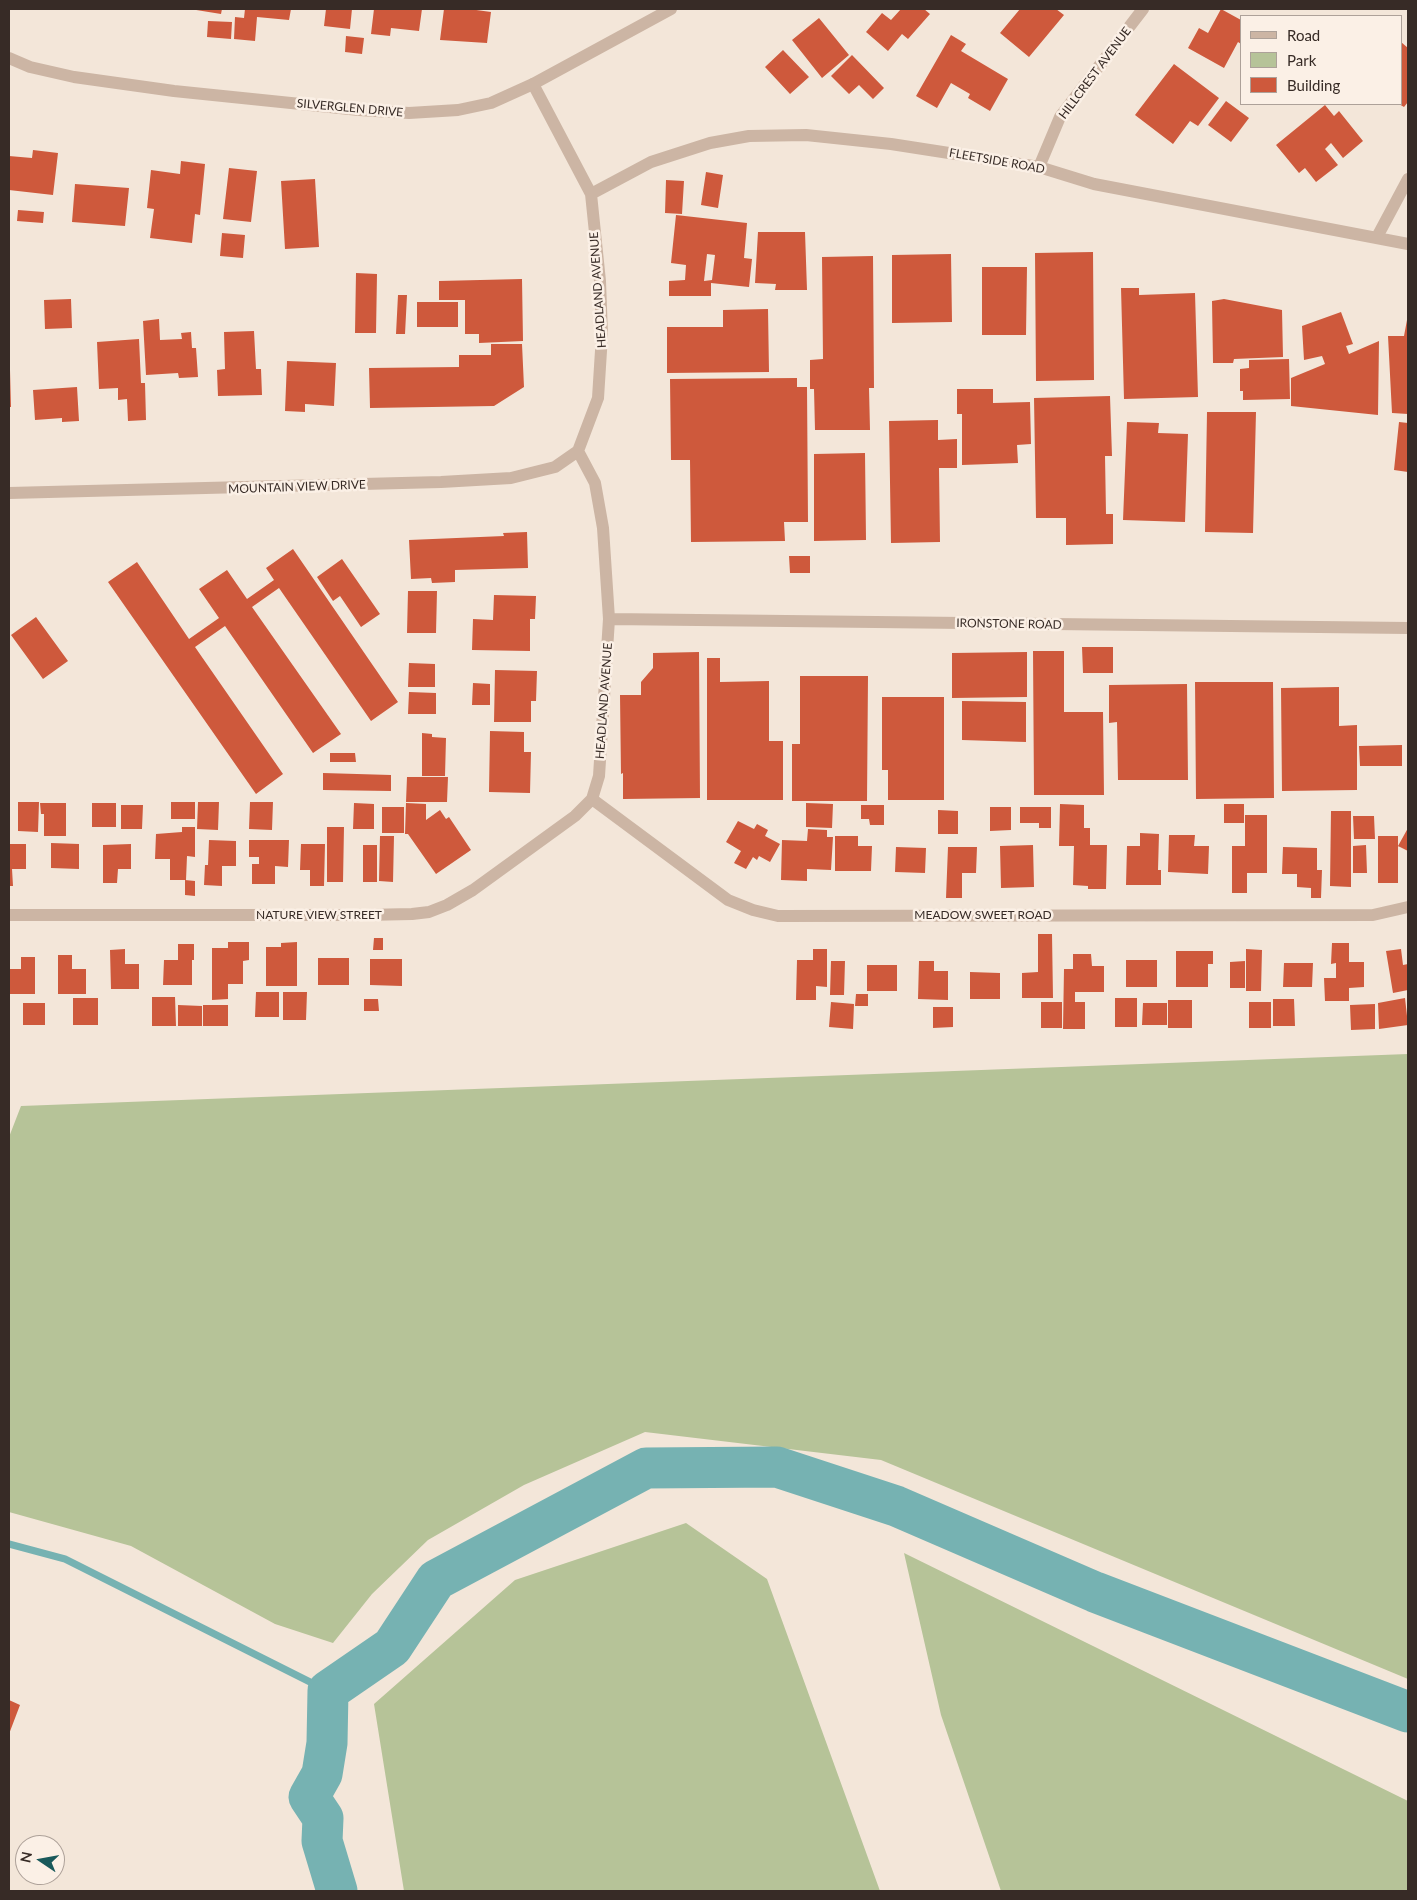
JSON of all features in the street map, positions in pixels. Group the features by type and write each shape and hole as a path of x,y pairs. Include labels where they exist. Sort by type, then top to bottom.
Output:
{"street":[{"name":"SILVERGLEN DRIVE","path":"9,58 39,69 112,83 359,110 409,113 458,110 491,103 533,84 671,9"},
{"name":"HILLCREST AVENUE","path":"1039,167 1060,117 1143,9"},
{"name":"HEADLAND AVENUE","path":"533,84 591,194 600,281 602,360 598,398 578,452 595,483 604,528 609,619 599,776 592,799"},
{"name":"FLEETSIDE ROAD","path":"591,194 651,162 710,143 749,136 806,135 891,144 1039,167 1094,184 1408,244"},
{"path":"1377,238 1408,179"},
{"name":"MOUNTAIN VIEW DRIVE","path":"9,493 372,485 511,478 555,468 578,452"},
{"name":"IRONSTONE ROAD","path":"609,619 1408,628"},
{"name":"MEADOW SWEET ROAD","path":"592,799 728,900 753,910 778,916 1373,915 1408,907"},
{"name":"NATURE VIEW STREET","path":"9,915 383,915 429,912 447,905 473,890 575,816 592,799"}],"green space":[{"path":"1408,1054 1408,1679 881,1460 645,1432 524,1485 428,1540 372,1594 333,1643 275,1624 131,1546 9,1512 9,1137 21,1106"},
{"path":"686,1523 767,1579 880,1891 404,1891 374,1704 515,1580"},
{"path":"904,1553 1408,1801 1408,1891 1001,1891 941,1715"}],"building":[{"path":"190,9 222,9 221,14"},
{"path":"245,9 291,9 289,20 257,17 255,41 234,39 235,17 244,18"},
{"path":"326,9 352,9 350,29 324,26"},
{"path":"374,9 422,9 419,31 391,28 390,36 371,34"},
{"path":"444,9 469,9 491,12 487,43 440,40"},
{"path":"901,9 924,9 930,14 908,39 902,34 888,51 866,32 882,13 891,20"},
{"path":"1020,9 1056,9 1064,15 1029,57 1000,33"},
{"path":"1221,9 1240,19 1240,43 1238,42 1224,68 1188,48 1199,28 1208,33"},
{"path":"819,18 849,55 822,78 792,40"},
{"path":"208,21 232,22 231,39 207,37"},
{"path":"951,35 966,44 961,51 1008,79 990,111 968,98 970,94 951,83 937,108 916,96"},
{"path":"346,36 364,38 362,54 345,52"},
{"path":"1402,43 1408,48 1408,102 1404,107 1401,105"},
{"path":"783,50 809,77 790,94 765,67"},
{"path":"852,55 884,88 873,99 859,85 849,94 831,76"},
{"path":"1174,64 1219,98 1198,126 1190,121 1173,144 1135,115"},
{"path":"1226,101 1249,118 1231,142 1208,125"},
{"path":"1325,105 1334,116 1339,111 1363,141 1343,158 1331,143 1325,149 1338,165 1316,182 1305,168 1299,173 1276,145"},
{"path":"33,150 58,153 53,195 9,190 9,156 32,158"},
{"path":"181,161 205,164 200,215 195,214 192,243 150,238 154,209 147,208 151,170 180,174"},
{"path":"229,168 257,171 251,222 223,219"},
{"path":"706,172 723,175 718,208 701,205"},
{"path":"315,179 319,247 285,249 281,181"},
{"path":"666,180 684,181 682,214 665,213"},
{"path":"75,184 129,188 125,226 72,222"},
{"path":"18,210 44,212 43,223 17,221"},
{"path":"676,215 747,223 744,258 752,259 749,287 711,283 711,296 669,296 669,281 685,280 686,265 671,263","holes":["707,254 715,255 712,280 704,281"]},
{"path":"758,232 805,232 807,290 775,290 776,284 755,283"},
{"path":"222,233 245,235 243,258 220,256"},
{"path":"1093,252 1094,380 1036,381 1035,253"},
{"path":"951,254 952,322 892,323 892,255"},
{"path":"873,256 874,388 869,388 870,430 815,430 814,389 810,389 810,360 823,359 822,257"},
{"path":"982,267 1027,267 1026,335 982,335"},
{"path":"356,273 377,274 376,333 355,333"},
{"path":"522,279 523,341 479,343 479,334 465,334 465,300 439,300 439,281"},
{"path":"1121,288 1139,288 1139,295 1195,293 1198,397 1124,399"},
{"path":"398,295 407,295 405,334 396,334"},
{"path":"71,299 72,328 45,329 44,300"},
{"path":"1224,299 1282,310 1283,357 1234,359 1233,363 1213,363 1212,301"},
{"path":"417,302 458,302 458,327 417,327"},
{"path":"768,309 769,372 667,373 667,327 723,327 723,310"},
{"path":"1341,312 1353,344 1346,346 1349,354 1379,341 1378,415 1291,406 1291,378 1325,364 1322,356 1304,360 1302,326"},
{"path":"159,319 160,340 182,339 181,333 191,332 192,348 196,348 198,377 179,378 178,373 146,375 143,321"},
{"path":"1407,320 1408,414 1392,413 1388,336 1404,336"},
{"path":"254,331 256,369 261,369 262,395 218,396 217,370 225,369 224,332"},
{"path":"139,339 141,383 145,383 146,420 128,421 127,399 118,400 118,388 99,389 97,342"},
{"path":"491,344 522,344 524,387 494,406 370,408 369,368 459,367 459,355 491,355"},
{"path":"1289,359 1290,399 1243,400 1243,391 1240,391 1240,369 1249,368 1249,360"},
{"path":"287,361 336,363 334,406 305,404 305,412 285,411"},
{"path":"10,370 11,407 9,407"},
{"path":"797,378 797,387 807,387 808,522 784,522 785,541 691,542 690,460 671,460 670,379"},
{"path":"77,387 79,421 62,422 62,418 35,420 33,390"},
{"path":"957,389 993,389 993,403 1030,402 1031,444 1017,445 1018,463 962,465 962,414 957,414"},
{"path":"1110,396 1112,456 1105,456 1106,514 1113,514 1113,544 1066,545 1066,518 1036,518 1034,398"},
{"path":"1207,412 1256,412 1253,533 1205,532"},
{"path":"938,420 938,440 957,439 957,468 939,468 940,542 891,543 889,421"},
{"path":"1127,422 1159,423 1158,433 1188,434 1185,522 1123,520"},
{"path":"1399,422 1408,423 1408,472 1394,470"},
{"path":"865,453 866,540 814,541 814,454"},
{"path":"527,532 528,568 455,570 455,582 432,583 431,578 411,579 409,540 504,536 503,533"},
{"path":"293,549 398,702 371,721 279,588 252,607 341,734 313,753 225,626 195,647 283,774 256,794 108,582 137,562 189,639 219,618 199,589 227,570 247,599 274,580 266,568"},
{"path":"789,556 810,556 810,573 790,573"},
{"path":"342,559 380,614 361,627 340,596 333,601 317,577"},
{"path":"408,591 437,591 436,633 407,633"},
{"path":"494,595 536,596 535,619 530,619 530,651 472,650 473,619 493,620"},
{"path":"36,617 68,661 43,679 11,635"},
{"path":"1082,647 1113,647 1113,673 1083,673"},
{"path":"1033,651 1064,651 1064,712 1103,712 1104,795 1034,795"},
{"path":"699,652 700,798 623,799 620,695 641,695 641,682 653,668 653,653"},
{"path":"1027,652 1027,697 952,698 952,653"},
{"path":"707,658 720,658 720,682 769,681 769,741 783,741 783,800 707,800"},
{"path":"409,663 435,664 435,687 408,687"},
{"path":"495,670 537,671 536,701 531,701 531,722 494,722"},
{"path":"800,676 868,676 867,801 792,801 792,744 800,744"},
{"path":"1195,682 1273,682 1274,798 1196,799"},
{"path":"473,683 490,684 490,705 472,705"},
{"path":"1187,684 1188,780 1118,780 1117,722 1109,723 1109,685"},
{"path":"1339,687 1339,726 1357,725 1357,790 1282,791 1281,688"},
{"path":"409,692 436,693 436,714 408,714"},
{"path":"882,697 944,697 944,800 888,800 888,770 882,770"},
{"path":"962,701 1026,702 1026,742 962,740"},
{"path":"490,731 524,732 524,752 531,752 530,793 489,792"},
{"path":"422,733 432,734 432,737 446,738 445,776 422,776"},
{"path":"1402,745 1402,766 1360,766 1359,746"},
{"path":"330,753 355,753 356,762 330,762"},
{"path":"323,773 391,775 391,791 323,790"},
{"path":"407,777 448,777 447,802 406,802"},
{"path":"18,802 39,802 38,832 18,831"},
{"path":"171,802 195,802 195,819 171,819"},
{"path":"198,802 219,802 218,830 197,829"},
{"path":"250,802 273,802 272,830 249,829"},
{"path":"40,803 66,803 66,836 44,836 44,814 41,814"},
{"path":"92,803 116,803 116,827 92,827"},
{"path":"354,803 374,804 374,829 353,829"},
{"path":"406,803 426,804 426,820 440,810 446,819 449,817 471,850 436,874 408,834 405,834"},
{"path":"806,803 833,804 832,828 806,827"},
{"path":"1060,804 1084,805 1084,828 1090,828 1090,845 1107,845 1106,889 1088,889 1088,886 1073,885 1074,846 1059,846"},
{"path":"1224,804 1244,804 1244,823 1224,823"},
{"path":"121,805 143,805 142,829 121,829"},
{"path":"861,805 884,805 884,825 870,825 869,819 861,819"},
{"path":"382,807 404,807 404,833 382,833"},
{"path":"990,807 1011,807 1011,830 990,831"},
{"path":"1020,807 1051,807 1051,828 1039,828 1039,823 1020,823"},
{"path":"938,810 958,811 958,834 938,834"},
{"path":"1331,811 1351,811 1351,887 1330,886"},
{"path":"1245,815 1267,815 1267,873 1247,873 1247,893 1232,893 1232,846 1245,846"},
{"path":"1353,816 1374,816 1375,839 1354,839"},
{"path":"738,821 754,829 757,824 768,830 765,836 780,844 770,862 759,856 757,860 753,857 746,869 734,863 741,851 726,842"},
{"path":"182,827 195,827 195,857 187,856 186,880 170,880 170,859 155,859 156,834 182,832"},
{"path":"327,827 344,827 343,882 327,882"},
{"path":"1408,828 1408,851 1398,846"},
{"path":"808,829 827,830 827,837 833,837 831,870 807,869 807,881 781,880 782,840 807,841"},
{"path":"1140,833 1159,834 1158,870 1161,870 1161,885 1126,885 1127,846 1140,846"},
{"path":"1169,835 1195,835 1194,846 1209,846 1208,874 1168,872"},
{"path":"380,836 394,836 393,882 379,881"},
{"path":"835,836 858,836 858,846 872,846 871,871 835,871"},
{"path":"1378,836 1398,836 1398,883 1378,883"},
{"path":"209,840 236,841 236,866 222,866 222,886 204,885 205,865 208,865"},
{"path":"249,840 289,840 288,867 275,866 275,884 252,884 252,864 259,864 259,857 249,857"},
{"path":"51,843 79,844 79,869 51,868"},
{"path":"9,844 26,844 26,869 12,869 13,886 9,886"},
{"path":"131,844 131,869 118,869 117,883 103,883 103,845"},
{"path":"301,844 325,844 324,886 310,886 310,870 300,870"},
{"path":"363,845 377,845 377,882 363,882"},
{"path":"1033,845 1034,887 1001,888 1000,846"},
{"path":"1366,845 1367,873 1353,873 1353,846"},
{"path":"896,847 926,848 925,873 895,872"},
{"path":"948,847 977,847 976,873 962,873 962,898 946,898"},
{"path":"1283,847 1317,848 1317,870 1322,870 1321,898 1311,898 1311,888 1297,887 1297,874 1282,874"},
{"path":"185,880 195,881 195,896 185,895"},
{"path":"1038,934 1052,934 1053,998 1022,998 1022,973 1038,972"},
{"path":"374,938 383,938 383,950 373,950"},
{"path":"228,942 249,942 249,960 243,961 243,984 228,984 228,999 212,1000 212,948 228,948"},
{"path":"297,942 297,986 266,986 266,947 281,947 281,943"},
{"path":"1332,943 1349,943 1349,962 1364,962 1364,987 1349,988 1349,1001 1325,1001 1324,978 1336,978 1336,963 1331,964"},
{"path":"178,944 194,944 192,985 163,985 164,960 178,960"},
{"path":"125,949 125,964 139,964 139,989 111,989 110,950"},
{"path":"813,949 827,949 827,987 816,986 816,1000 796,1000 797,960 813,960"},
{"path":"1246,949 1262,950 1261,991 1246,991"},
{"path":"1401,949 1403,965 1408,964 1408,990 1393,993 1386,951"},
{"path":"1176,951 1213,951 1213,964 1208,964 1208,987 1176,987"},
{"path":"1073,954 1091,954 1092,966 1104,966 1104,992 1075,992 1075,1002 1085,1002 1085,1029 1063,1029 1064,969 1073,969"},
{"path":"58,955 72,955 72,969 86,969 86,994 58,994"},
{"path":"21,957 35,957 35,994 9,994 9,969 21,969"},
{"path":"318,958 349,958 349,985 318,985"},
{"path":"370,959 402,959 402,986 370,985"},
{"path":"1126,960 1157,960 1157,987 1126,987"},
{"path":"831,961 845,961 844,995 830,995"},
{"path":"919,961 934,961 934,971 948,971 948,1000 918,999"},
{"path":"1245,961 1245,988 1230,988 1230,962"},
{"path":"1284,963 1313,963 1312,987 1283,987"},
{"path":"867,965 897,965 897,991 867,991"},
{"path":"970,972 1000,973 1000,999 970,999"},
{"path":"256,992 279,992 279,1017 255,1017"},
{"path":"283,992 307,992 306,1020 283,1020"},
{"path":"856,994 868,994 868,1006 855,1006"},
{"path":"152,997 175,997 176,1026 152,1026"},
{"path":"73,998 98,998 98,1025 73,1025"},
{"path":"1115,998 1137,998 1137,1027 1115,1027"},
{"path":"1405,998 1408,1025 1379,1029 1378,1003"},
{"path":"364,999 378,999 379,1011 364,1011"},
{"path":"1273,999 1294,999 1295,1026 1273,1026"},
{"path":"1168,1000 1192,1000 1192,1028 1168,1028"},
{"path":"831,1002 854,1004 853,1029 829,1027"},
{"path":"1041,1002 1062,1002 1062,1028 1041,1028"},
{"path":"1249,1002 1271,1002 1271,1028 1249,1028"},
{"path":"23,1003 45,1003 45,1025 23,1025"},
{"path":"1143,1003 1167,1003 1167,1025 1142,1025"},
{"path":"1375,1004 1375,1029 1351,1030 1350,1005"},
{"path":"178,1005 202,1006 202,1026 178,1026"},
{"path":"203,1005 228,1005 228,1026 203,1026"},
{"path":"933,1007 953,1007 953,1027 933,1028"},
{"path":"9,1700 20,1705 9,1734"}],"waterway":[{"path":"337,1891 322,1841 323,1818 309,1797 322,1774 327,1743 328,1691 392,1647 436,1580 646,1468 777,1467 896,1506 1095,1592 1408,1712"},
{"path":"9,1544 65,1559 328,1691"}]}
